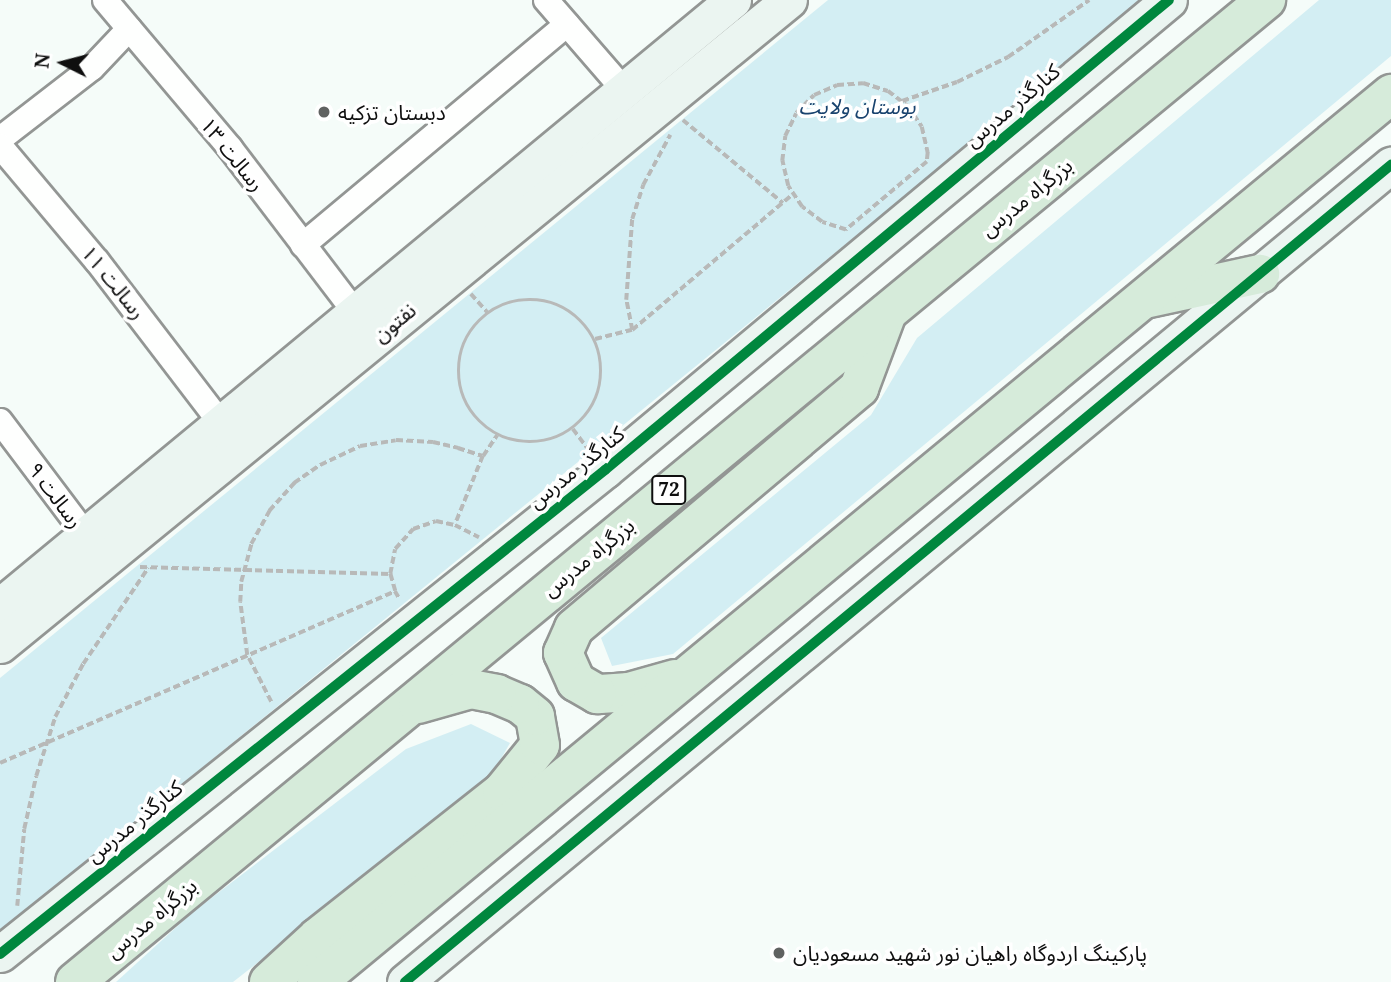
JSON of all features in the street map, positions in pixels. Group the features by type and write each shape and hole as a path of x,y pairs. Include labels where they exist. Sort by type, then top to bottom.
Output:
{"highway":[{"name":"بزرگراه مدرس","path":"75,981 1266,0"},
{"path":"317,982 1391,94"},
{"path":"1140,300 1261,274"},
{"path":"687,676 629,692 597,694 576,682 564,653 574,628 859,388 888,311"},
{"path":"269,982 317,938 502,792 540,745 534,716 520,704 497,694 471,689 406,707"}],"street":[{"name":"رسالت ۱۳","path":"105,0 230,148 355,312"},
{"path":"547,0 624,90"},
{"name":"نفتون","path":"101,543 221,423 355,312 491,222 624,90 733,0"},
{"name":"نفتون","path":"0,645 37,595 491,222 789,0"},
{"name":"کنارگذر مدرس","path":"8,947 605,470 1168,0"},
{"path":"303,244 567,24"},
{"path":"0,139 92,68 129,29"},
{"name":"رسالت ۱۱","path":"0,146 97,261 221,423"},
{"path":"405,982 1391,166"},
{"name":"رسالت ۹","path":"0,421 101,543"},
{"name":"نفتون","path":"0,606 37,595"}],"path":[{"path":"902,102 957,82 1008,57 1089,0"},
{"path":"863,83 888,91 902,102 922,127 928,152 927,162 846,230 822,222 802,207 793,194 788,186 782,161 785,136 796,113 814,95 838,85 863,83"},
{"path":"632,330 626,300 632,219 643,185 679,117 783,203"},
{"path":"595,339 632,330 793,194"},
{"path":"535,299 559,305 580,319 595,339 602,363 600,388 590,411 573,429 551,441 526,444 497,434 481,424 466,404 459,379 461,355 471,332 488,313 510,302 535,299"},
{"path":"455,525 483,456 497,434"},
{"path":"287,723 265,694 247,656 240,602 243,570 251,544 269,510 294,484 320,464 360,446 396,440 433,442 483,456"},
{"path":"415,621 395,591 390,574 395,549 414,529 436,521 455,525 474,532 498,554"},
{"path":"101,543 130,566 148,568 390,574"},
{"path":"8,947 17,897 24,829 55,717 83,664 148,568"},
{"path":"0,763 395,591"}],"green space":[{"name":"بوستان ولایت","path":"828,0 1146,0 0,932 0,678"},
{"path":"1319,0 1391,0 1391,56 673,654 612,666 601,638 871,415 917,338"},
{"path":"471,724 510,743 487,783 233,982 116,982 193,912 406,749"}],"cycle path":[{"path":"0,954 605,470 1169,0"},
{"path":"405,982 1391,165"}],"place":[{"name":"دبستان تزکیه","path":"324,112"},
{"name":"پارکینگ اردوگاه راهیان نور شهید مسعودیان","path":"779,953"}]}
